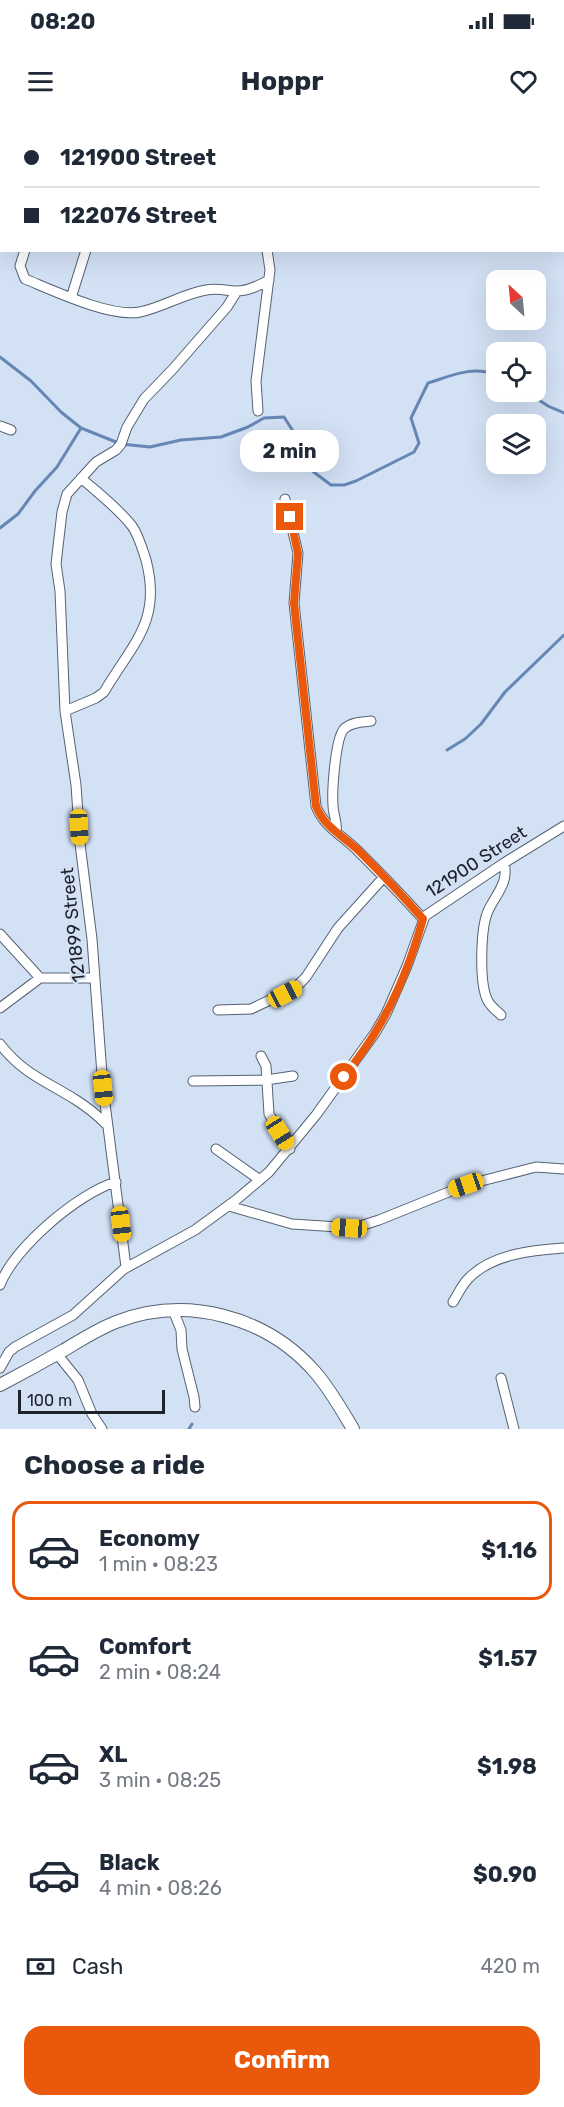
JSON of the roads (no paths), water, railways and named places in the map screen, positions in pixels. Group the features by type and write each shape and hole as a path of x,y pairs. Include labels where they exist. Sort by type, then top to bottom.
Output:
{"street":[{"path":"25,252 20,266 25,279 71,298 120,312 137,313 196,291 212,288 237,291 258,287 269,280"},
{"path":"71,298 85,252"},
{"path":"258,411 256,381 269,280 270,261 268,252"},
{"name":"121899 Street","path":"126,1267 116,1182 106,1124 87,895 80,844 76,786 65,711 60,591 56,564 64,501 67,494 96,462 116,450 121,444 127,427 149,392 172,370 227,307 237,291"},
{"path":"0,426 11,430"},
{"path":"65,711 96,698 104,692 137,640 151,609 150,578 137,535 127,521 81,478"},
{"path":"285,499 298,553 294,603 315,800 321,816 355,847 423,919"},
{"path":"336,832 333,779 341,733 350,725 371,721"},
{"name":"121900 Street","path":"1,1363 9,1352 22,1342 82,1308 126,1267 195,1230 229,1206 276,1165 375,1033 407,966 423,919 430,911 564,826"},
{"path":"501,1015 489,1002 482,974 485,922 488,910 506,879 504,863"},
{"path":"218,1010 251,1009 295,988 306,977 338,928 384,877"},
{"path":"0,934 40,978"},
{"path":"0,1008 40,978 95,978"},
{"path":"0,1044 28,1073 81,1103 106,1124"},
{"path":"261,1056 266,1066 269,1114 290,1149"},
{"path":"192,1082 266,1080 293,1076"},
{"path":"216,1149 260,1180"},
{"path":"229,1206 292,1224 354,1228 466,1185 536,1167 564,1169"},
{"path":"0,1285 7,1270 56,1217 80,1200 116,1182"},
{"path":"453,1302 468,1279 486,1265 516,1254 564,1248"},
{"path":"173,1310 181,1330 182,1348 195,1407"},
{"path":"0,1385 94,1332 118,1322 145,1314 173,1310 217,1314 238,1320 272,1335 292,1350 329,1389 353,1429"},
{"path":"57,1354 78,1380 92,1414 102,1429"},
{"path":"501,1378 514,1429"}],"waterway":[{"path":"0,357 31,381 61,412 81,428 121,444 150,447 181,440 221,437 264,418 284,417 311,470 331,485 344,485 356,481 414,452 419,443 411,418 428,383 470,371 486,372"},
{"path":"542,402 564,413"},
{"path":"0,528 18,514 57,467 81,428"},
{"path":"447,750 465,739 481,724 505,692 564,635"},
{"path":"189,1429 192,1424"}]}
